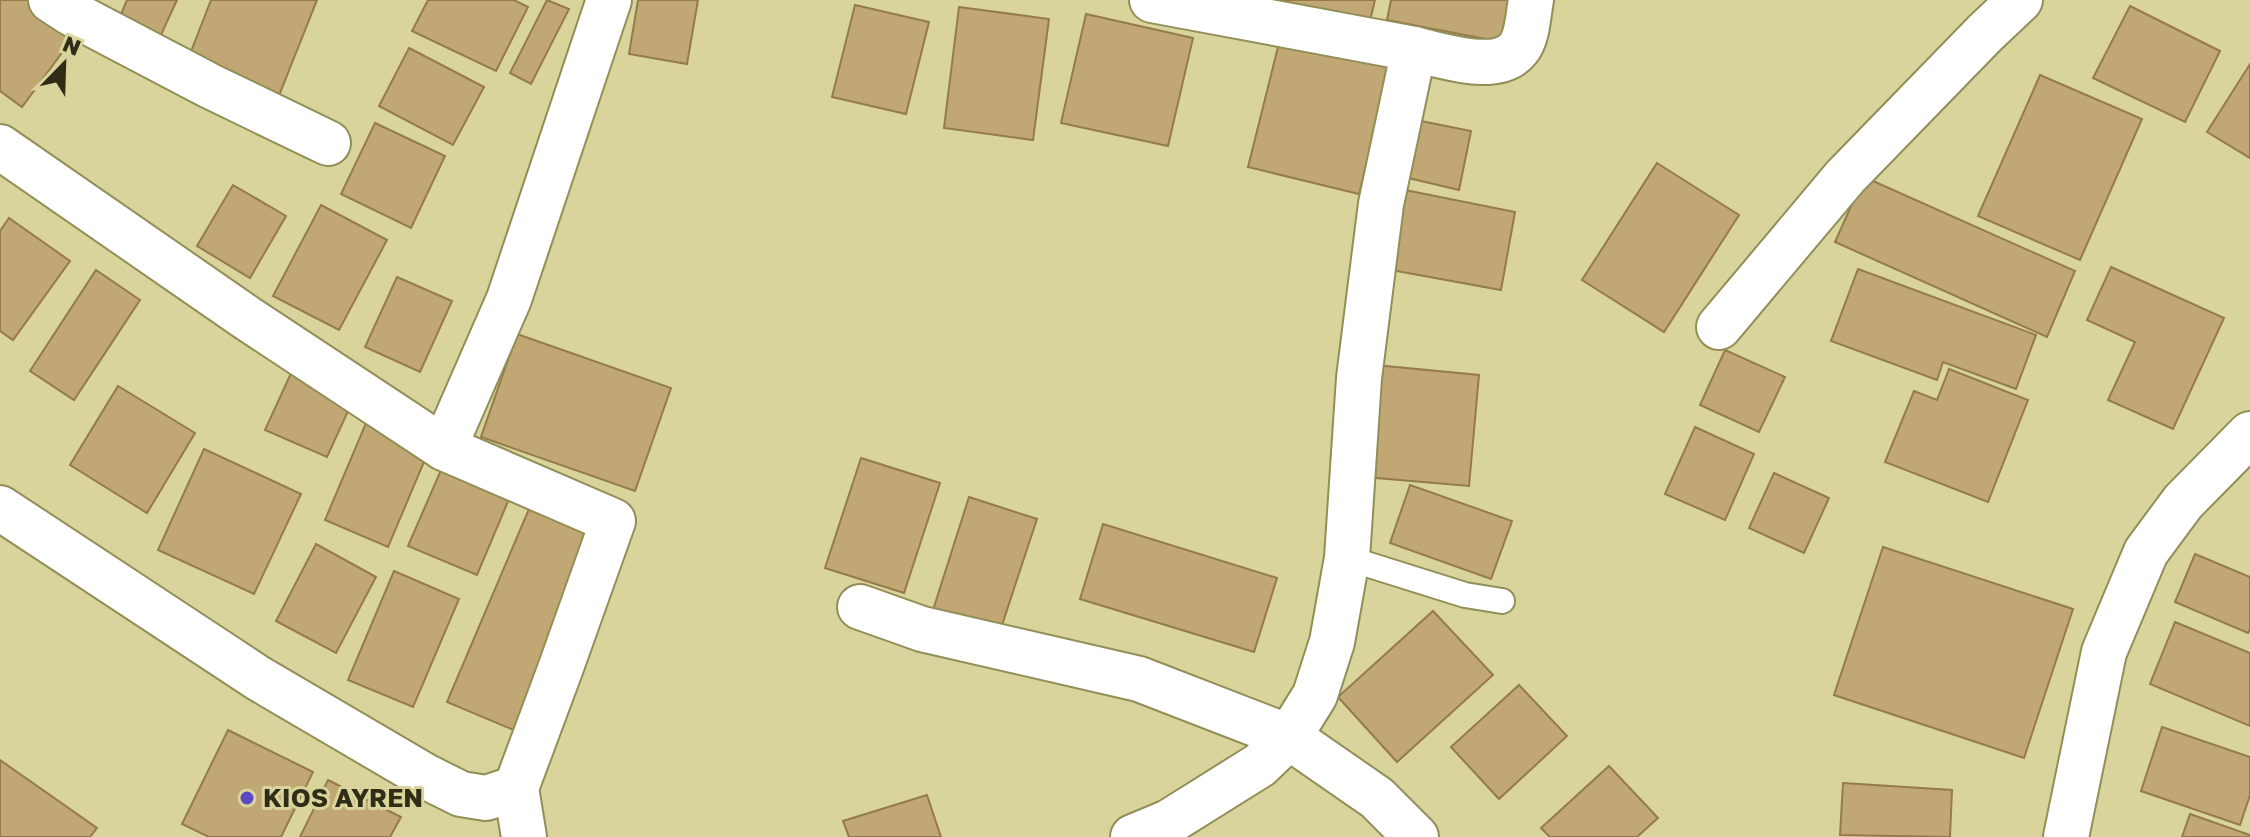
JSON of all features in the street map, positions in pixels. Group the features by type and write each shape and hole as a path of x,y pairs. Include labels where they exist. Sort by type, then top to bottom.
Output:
{"street":[{"path":"51,0 210,86 328,143"},
{"path":"444,448 509,299 609,0"},
{"path":"1152,0 1477,63 1499,61 1518,49 1524,38 1531,0"},
{"path":"1719,327 1845,177 2020,0"},
{"path":"1133,837 1169,822 1260,765 1289,737 1315,695 1332,642 1347,558 1359,378 1381,204 1414,49"},
{"path":"0,147 247,318 444,448 613,521 516,788 524,837"},
{"path":"2066,837 2104,652 2146,552 2183,502 2250,434"},
{"path":"0,508 258,678 425,776 461,794 486,798 516,788"},
{"path":"860,607 922,629 1139,679 1289,737 1377,798 1416,837"}],"lane":[{"path":"1347,558 1465,595 1502,601"}],"building":[{"path":"0,0 27,0 75,35 22,107 0,91"},
{"path":"127,0 177,0 160,37 119,19"},
{"path":"211,0 317,0 276,103 185,67"},
{"path":"428,0 514,0 528,7 496,71 412,31"},
{"path":"547,0 569,9 531,84 510,73"},
{"path":"638,0 698,0 687,64 629,54"},
{"path":"1283,0 1375,0 1369,25 1282,3"},
{"path":"1391,0 1509,0 1501,42 1387,20"},
{"path":"855,5 929,22 906,114 832,97"},
{"path":"2130,6 2220,51 2185,122 2093,78"},
{"path":"959,7 1049,19 1033,140 944,128"},
{"path":"1086,14 1193,38 1168,146 1061,123"},
{"path":"1280,39 1391,67 1359,194 1248,167"},
{"path":"409,48 484,87 453,145 379,106"},
{"path":"2250,64 2250,158 2207,132"},
{"path":"2040,75 2142,119 2080,260 1978,216"},
{"path":"1416,120 1471,131 1459,190 1404,177"},
{"path":"375,123 445,156 411,228 341,194"},
{"path":"1657,163 1739,215 1664,332 1582,280"},
{"path":"1864,177 2075,271 2047,337 1835,242"},
{"path":"233,185 286,216 250,278 197,246"},
{"path":"1395,188 1515,212 1501,290 1380,268"},
{"path":"321,205 387,240 339,330 273,296"},
{"path":"9,218 70,261 13,340 0,331 0,231"},
{"path":"2111,267 2224,318 2173,429 2108,400 2135,342 2087,320"},
{"path":"1858,269 2036,335 2016,389 1943,362 1937,380 1831,341"},
{"path":"96,270 140,300 74,400 30,371"},
{"path":"397,277 452,301 420,372 365,347"},
{"path":"517,334 671,388 635,491 481,437"},
{"path":"1725,350 1785,377 1759,432 1700,405"},
{"path":"1375,365 1479,375 1469,486 1365,477"},
{"path":"1949,369 2028,400 1988,502 1885,462 1914,391 1937,400"},
{"path":"292,371 354,398 327,457 265,430"},
{"path":"118,386 195,433 147,513 70,465"},
{"path":"366,423 429,450 388,547 325,520"},
{"path":"1695,427 1754,454 1725,520 1665,494"},
{"path":"204,449 301,494 254,594 158,550"},
{"path":"861,458 940,483 904,593 825,568"},
{"path":"444,463 512,492 477,575 408,546"},
{"path":"1774,473 1829,498 1804,553 1749,528"},
{"path":"1410,485 1512,521 1491,579 1390,543"},
{"path":"969,497 1037,519 1000,631 933,610"},
{"path":"529,509 605,541 523,734 447,702"},
{"path":"1103,524 1277,578 1254,652 1080,599"},
{"path":"316,544 376,577 336,653 276,621"},
{"path":"1883,547 2073,609 2024,758 1834,695"},
{"path":"2195,554 2250,577 2248,633 2175,602"},
{"path":"394,571 459,599 413,707 348,680"},
{"path":"1433,611 1493,675 1397,762 1338,697"},
{"path":"2175,622 2250,653 2250,726 2150,684"},
{"path":"1519,685 1567,736 1499,799 1451,747"},
{"path":"2162,727 2250,757 2250,795 2240,825 2141,791"},
{"name":"KIOS AYREN","path":"228,730 313,772 281,837 209,837 182,824"},
{"path":"0,760 97,828 90,837 0,837"},
{"path":"1609,766 1658,818 1637,837 1550,837 1541,828"},
{"path":"328,780 401,817 390,837 300,837"},
{"path":"1843,783 1952,790 1950,837 1840,835"},
{"path":"927,795 941,837 849,837 843,821"},
{"path":"2190,814 2250,835 2250,837 2182,837"}],"place":[{"name":"KIOS AYREN","path":"247,798"}]}
